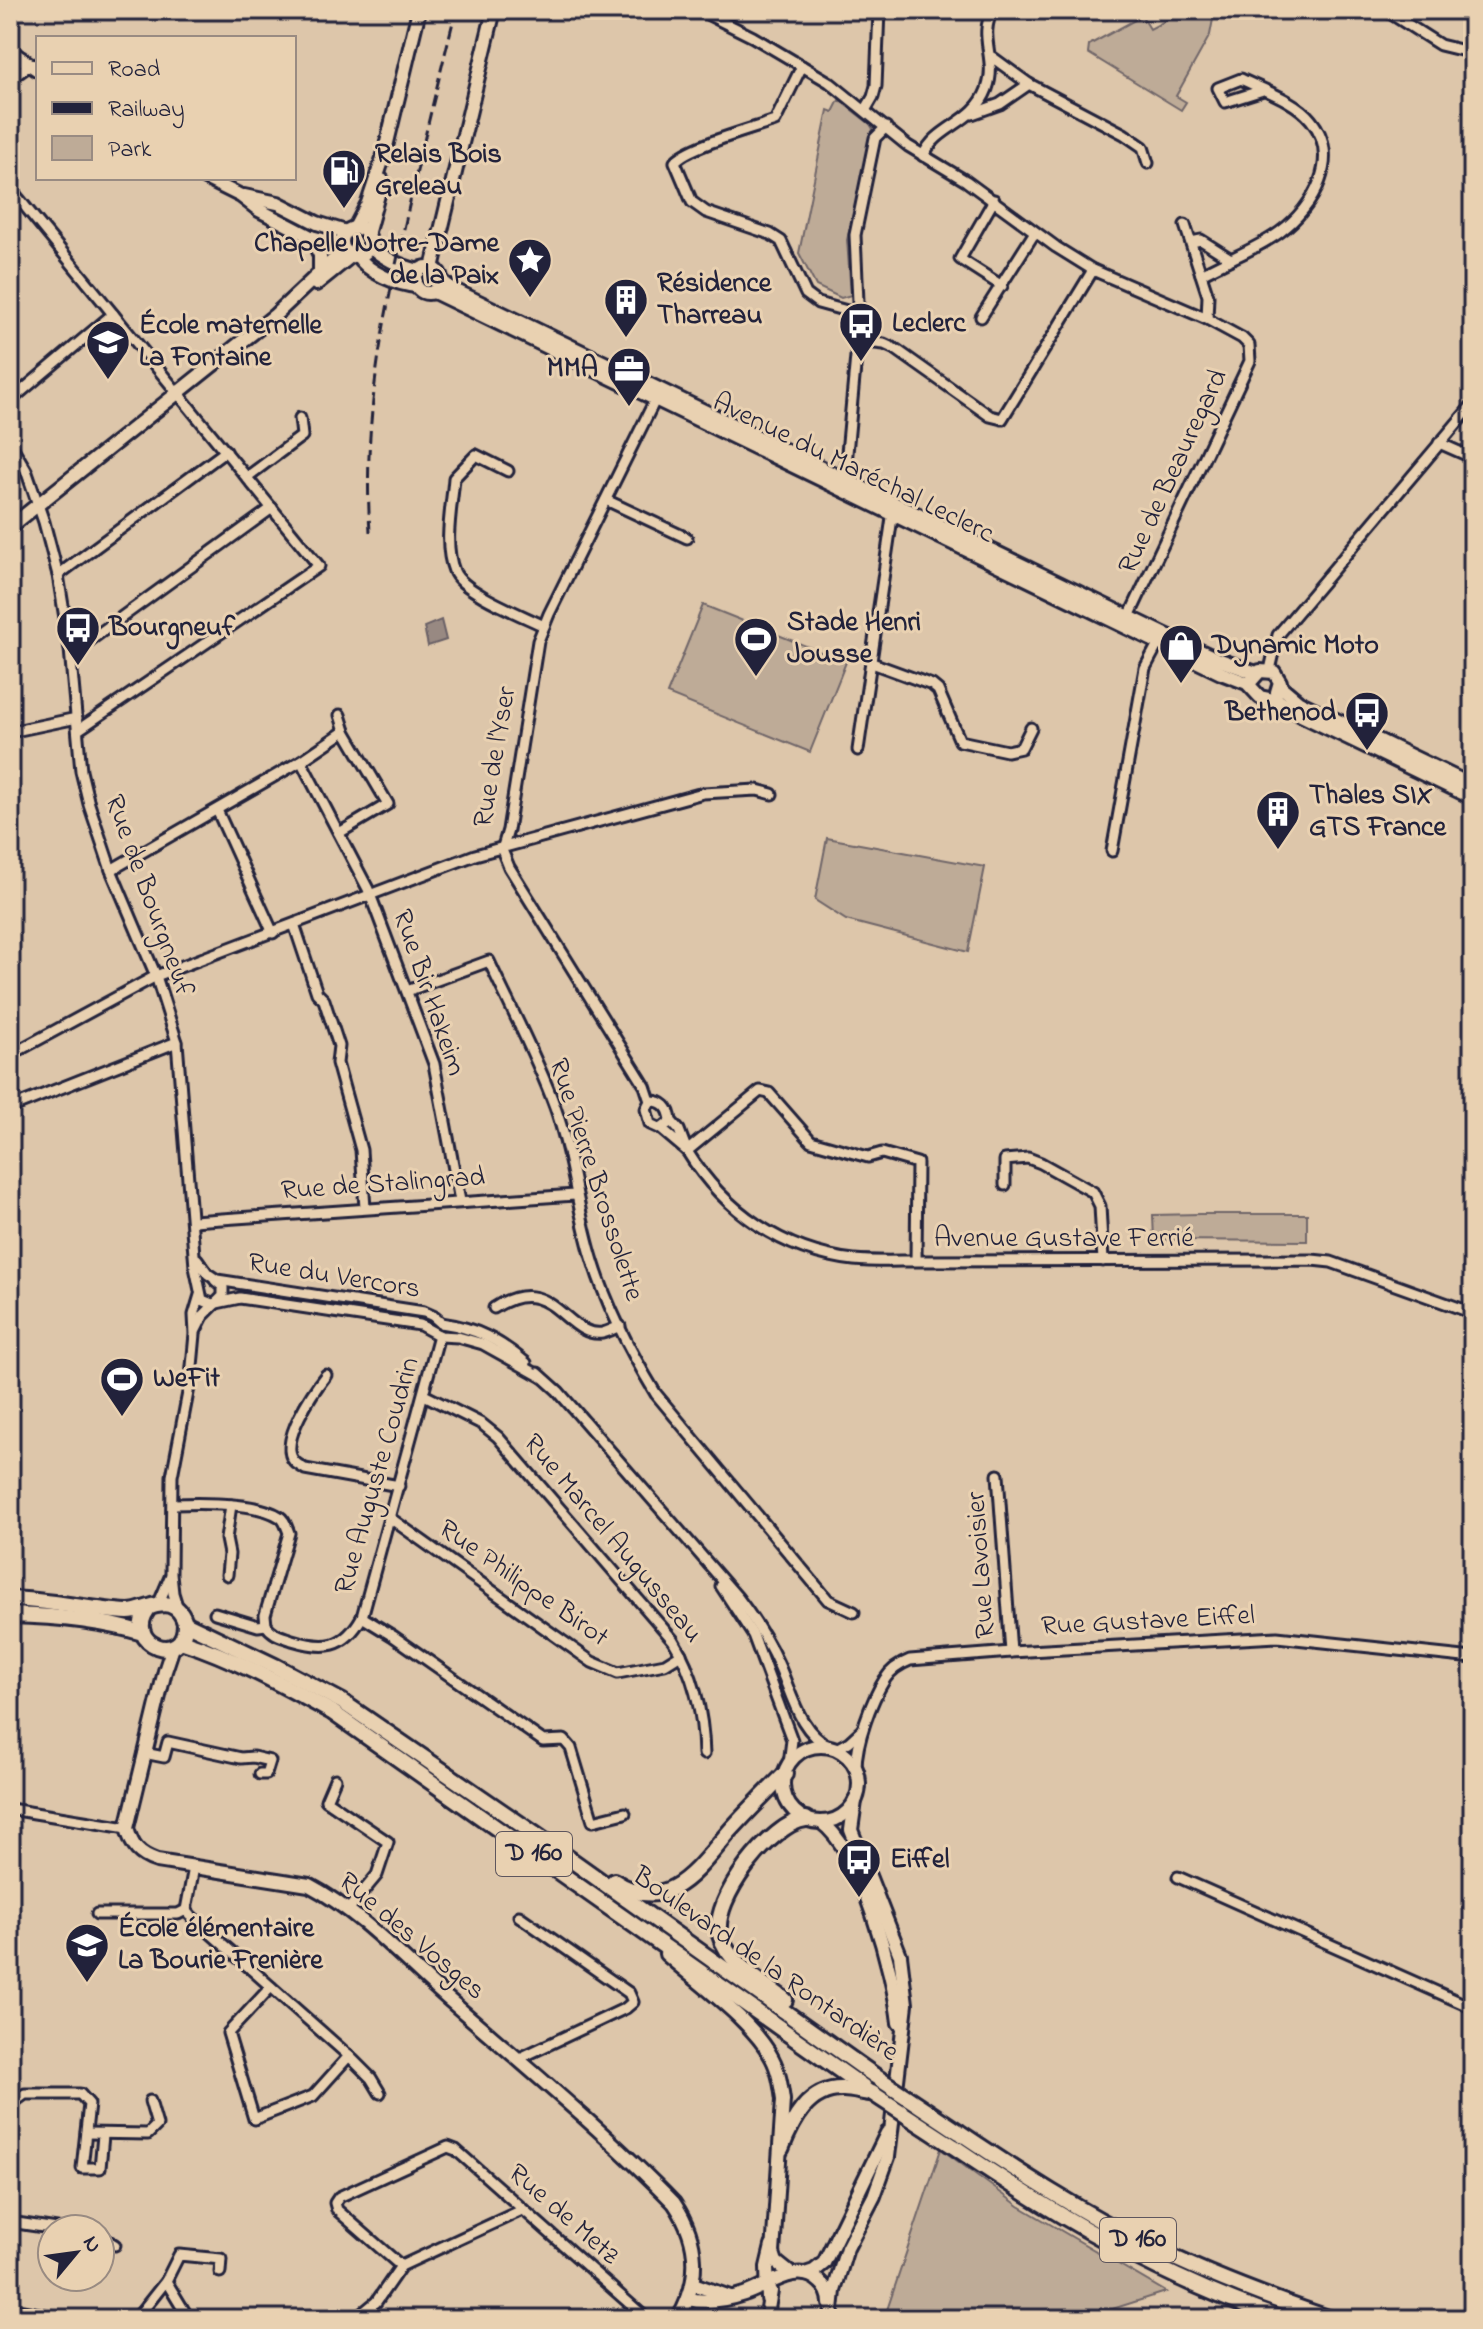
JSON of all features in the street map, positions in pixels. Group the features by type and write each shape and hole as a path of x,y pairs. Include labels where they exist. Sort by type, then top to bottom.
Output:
{"main road":[{"path":"302,291 317,284 354,243 383,178 384,155 419,10"},
{"path":"241,196 278,203 390,261 419,271 432,268 494,10"},
{"path":"10,51 34,67"},
{"path":"209,180 311,237 354,243"},
{"path":"311,237 320,255 320,272"},
{"path":"10,527 302,291 354,243"},
{"name":"Avenue du Maréchal Leclerc","path":"354,243 375,272 416,286 426,293 438,286 450,288 844,479 894,509"},
{"name":"Avenue du Maréchal Leclerc","path":"432,268 439,273 438,286"},
{"path":"416,286 415,278 419,271"},
{"name":"Avenue du Maréchal Leclerc","path":"438,286 655,400 831,485 894,509 1161,638 1252,687"},
{"name":"Avenue du Maréchal Leclerc","path":"1161,638 1256,673"},
{"path":"1268,698 1276,694 1280,686 1279,678 1270,670 1256,673 1252,687 1260,697 1279,701 1301,715 1473,798"},
{"path":"1280,686 1299,702 1473,786"},
{"path":"10,1599 47,1600 129,1612 165,1604 178,1609 185,1623 165,1671 127,1828"},
{"path":"153,1607 142,1623 143,1633 156,1646 177,1644"},
{"path":"10,1615 44,1616 119,1626 143,1633"},
{"name":"Boulevard de la Rontardière","path":"185,1623 341,1701 832,2044 1025,2195 1137,2258 1282,2319"},
{"name":"Boulevard de la Rontardière","path":"177,1644 208,1650 268,1677 332,1712 872,2093 1147,2245 1266,2297 1331,2319"},
{"path":"156,1646 165,1671"},
{"path":"539,1837 571,1852 621,1886 642,1893 662,1892 681,1885 695,1873 807,1749 833,1748 850,1759 856,1768 859,1790 850,1821 853,1838 900,1955 906,2004 884,2174 847,2248 829,2315"},
{"path":"787,1769 785,1795 790,1805 842,1843 888,1957 902,2046"},
{"path":"832,2044 813,2023 728,1955 719,1933 720,1912 731,1887 783,1829 797,1820 841,1817 855,1801"},
{"name":"Rue des Vosges","path":"127,1828 130,1842 145,1857 309,1885 347,1911 518,2059 674,2203 691,2232 695,2263 693,2284 678,2319"},
{"path":"638,1927 760,2040 781,2080 781,2149 773,2243 767,2267 769,2309"},
{"path":"781,2149 792,2122 812,2099 825,2092 842,2089 872,2093"},
{"path":"688,2299 711,2302 735,2296 787,2276 814,2271 824,2263 890,2127"},
{"path":"773,2243 776,2262 787,2276"},
{"path":"805,2274 814,2277 827,2290 829,2315"},
{"path":"769,2309 776,2283 787,2276"},
{"path":"693,2284 769,2309"},
{"path":"12,2313 59,2319"}],"street":[{"name":"Rue de Beauregard","path":"699,10 847,94 923,156 994,200 1035,232 1093,270 1207,319 1249,345 1250,361 1127,622"},
{"path":"866,109 876,86 879,10"},
{"path":"971,114 986,92 992,57 985,32 993,10"},
{"path":"1385,10 1440,45 1473,53"},
{"path":"992,57 1029,84 1124,134 1143,147 1148,163"},
{"path":"802,66 775,121 678,157 675,162 692,202 706,212 770,234 781,241 806,294 818,303 858,314"},
{"path":"10,79 34,67"},
{"path":"923,156 927,146 940,133 971,114 1000,104 1029,84"},
{"path":"1201,274 1268,240 1295,220 1313,198 1323,171 1323,143 1310,119 1299,109 1263,90"},
{"path":"831,485 844,479 857,341 855,235 875,138 886,127"},
{"path":"10,188 319,566 78,730"},
{"path":"994,200 960,259 1002,286"},
{"path":"1185,225 1208,296 1207,319"},
{"path":"981,317 1035,232"},
{"path":"1191,242 1201,240 1231,259"},
{"path":"857,341 884,344 897,350 990,416 1002,419 1093,270"},
{"path":"10,401 113,314"},
{"path":"655,400 675,397"},
{"name":"Rue de l’Yser","path":"10,1055 156,976 475,855 502,850 508,830 538,641 655,400"},
{"path":"1270,670 1278,635 1473,404"},
{"path":"247,477 302,436 300,418"},
{"name":"Rue de Bourgneuf","path":"10,443 26,470 58,575 70,649 81,771 89,804 111,870 156,976 177,1042 200,1292 194,1315 191,1377 172,1476 171,1574 178,1609"},
{"path":"1439,443 1473,458"},
{"path":"58,575 226,451"},
{"path":"508,471 476,455 454,478 450,557 454,574 465,586 544,626"},
{"path":"606,500 687,538"},
{"path":"70,649 82,646 272,508"},
{"path":"858,750 894,509"},
{"path":"1112,851 1145,668 1161,638"},
{"path":"872,663 938,690 960,741 1007,751 1021,748 1031,728"},
{"path":"339,833 388,804 345,731 340,715"},
{"path":"10,732 77,718"},
{"path":"111,870 301,761 345,731"},
{"name":"Rue Bir Hakeim","path":"301,761 370,895 434,1064 460,1201"},
{"path":"650,1101 645,1086 509,867 502,850 703,793 757,790 772,794"},
{"path":"217,810 273,933"},
{"path":"294,924 339,1046 337,1063 361,1150 365,1208"},
{"name":"Rue Pierre Brossolette","path":"407,991 489,961 555,1106 594,1264 620,1326 656,1394 828,1600 854,1612"},
{"path":"10,1108 177,1042"},
{"path":"687,1151 760,1091 769,1093 811,1141 868,1157 882,1153 917,1163 916,1261"},
{"path":"658,1100 671,1114 671,1121 661,1129 650,1124 646,1105 658,1100"},
{"name":"Avenue Gustave Ferrié","path":"671,1121 679,1130 698,1169 742,1215 794,1245 854,1260 1312,1260 1331,1262 1470,1312"},
{"name":"Avenue Gustave Ferrié","path":"661,1129 687,1151"},
{"path":"1005,1185 1005,1160 1028,1158 1093,1192 1100,1206 1103,1261"},
{"name":"Rue de Stalingrad","path":"193,1221 575,1195"},
{"path":"195,1256 224,1292 203,1316 195,1334"},
{"path":"217,1280 206,1281 200,1292 207,1303 217,1303"},
{"name":"Rue du Vercors","path":"217,1280 424,1312 444,1324 467,1327 512,1351 558,1391 759,1626 805,1725 818,1741 833,1748"},
{"path":"494,1308 509,1299 534,1296 583,1328 600,1334 620,1326"},
{"name":"Rue du Vercors","path":"217,1303 240,1298 408,1322 427,1327 442,1336 483,1344 542,1377"},
{"path":"1470,1312 1473,1322"},
{"name":"Rue Auguste Coudrin","path":"362,1617 442,1336 436,1327 444,1324"},
{"path":"326,1375 308,1397 298,1419 290,1452 294,1461 305,1469 399,1486"},
{"name":"Rue Marcel Augusseau","path":"424,1395 482,1424 498,1437 617,1572 681,1654 690,1669 703,1720 704,1754"},
{"name":"Rue Lavoisier","path":"998,1475 1011,1652"},
{"path":"173,1504 231,1505 280,1517 286,1524 289,1533 265,1615 266,1625 272,1633 314,1646 325,1646 338,1643 348,1636 362,1617 543,1741 564,1740 571,1748 593,1821 625,1813"},
{"path":"227,1575 229,1554 226,1539 231,1505"},
{"name":"Rue Philippe Birot","path":"390,1518 592,1662 618,1673 665,1664 681,1654"},
{"name":"Rue du Vercors","path":"681,1532 753,1635 790,1732 793,1751 787,1769"},
{"name":"Rue de Bourgneuf","path":"153,1607 171,1574"},
{"path":"215,1613 258,1626 266,1625"},
{"name":"Rue Gustave Eiffel","path":"856,1768 857,1749 885,1679 897,1666 910,1660 1277,1637 1473,1658"},
{"name":"Rue Gustave Eiffel","path":"833,1748 857,1736 864,1728"},
{"path":"144,1753 164,1757 168,1742 270,1761 266,1774 260,1774"},
{"path":"335,1779 326,1800 388,1842 371,1886 347,1911"},
{"path":"10,1809 127,1828"},
{"path":"186,1910 194,1867"},
{"path":"1178,1877 1473,2008"},
{"path":"97,1914 178,1914 186,1910"},
{"path":"186,1910 349,2056 371,2078 380,2093"},
{"path":"518,2059 633,2002 629,1993 519,1916"},
{"path":"271,1987 228,2033 254,2119 313,2096 349,2056"},
{"path":"10,2130 14,2102 25,2094 80,2094 89,2104 82,2168 100,2168 103,2135"},
{"path":"86,2133 148,2134 157,2125 150,2101"},
{"name":"Rue de Metz","path":"401,2266 337,2210 335,2203 339,2197 448,2147 456,2150 647,2319"},
{"path":"343,2317 359,2316 376,2302 401,2266 522,2210"},
{"path":"10,2222 36,2226"},
{"path":"136,2319 166,2281 179,2255 221,2259 220,2272"},
{"path":"166,2281 189,2319"}],"green space":[{"path":"1186,10 1214,14 1210,35 1176,96 1186,102 1181,110 1088,53 1089,45 1142,16 1150,29"},
{"path":"839,100 873,129 847,240 851,295 841,298 816,286 799,253 828,110 833,112"},
{"name":"Stade Henri Jousse","path":"703,605 846,662 810,752 667,694"},
{"path":"827,838 985,867 968,952 846,920 815,900"},
{"path":"1307,1214 1307,1241 1154,1240 1153,1215"},
{"path":"941,2149 1019,2206 1166,2292 1081,2319 884,2319"}],"shaded area":[{"path":"441,620 446,640 428,646 424,627"}],"railway":[{"path":"370,532 369,452 382,339 396,263 456,10"}],"place":[{"name":"Relais Bois Greleau","path":"344,210"},
{"name":"Chapelle Notre-Dame de la Paix","path":"530,299"},
{"name":"Résidence Tharreau","path":"626,339"},
{"name":"Leclerc","path":"861,363"},
{"name":"École maternelle La Fontaine","path":"108,381"},
{"name":"MMA","path":"629,408"},
{"name":"Bourgneuf","path":"78,667"},
{"name":"Stade Henri Jousse","path":"756,678"},
{"name":"Dynamic Moto","path":"1181,685"},
{"name":"Bethenod","path":"1367,752"},
{"name":"Thales SIX GTS France","path":"1278,851"},
{"name":"WeFit","path":"122,1418"},
{"name":"Eiffel","path":"859,1899"},
{"name":"École élémentaire La Bourie Frenière","path":"87,1984"}]}
